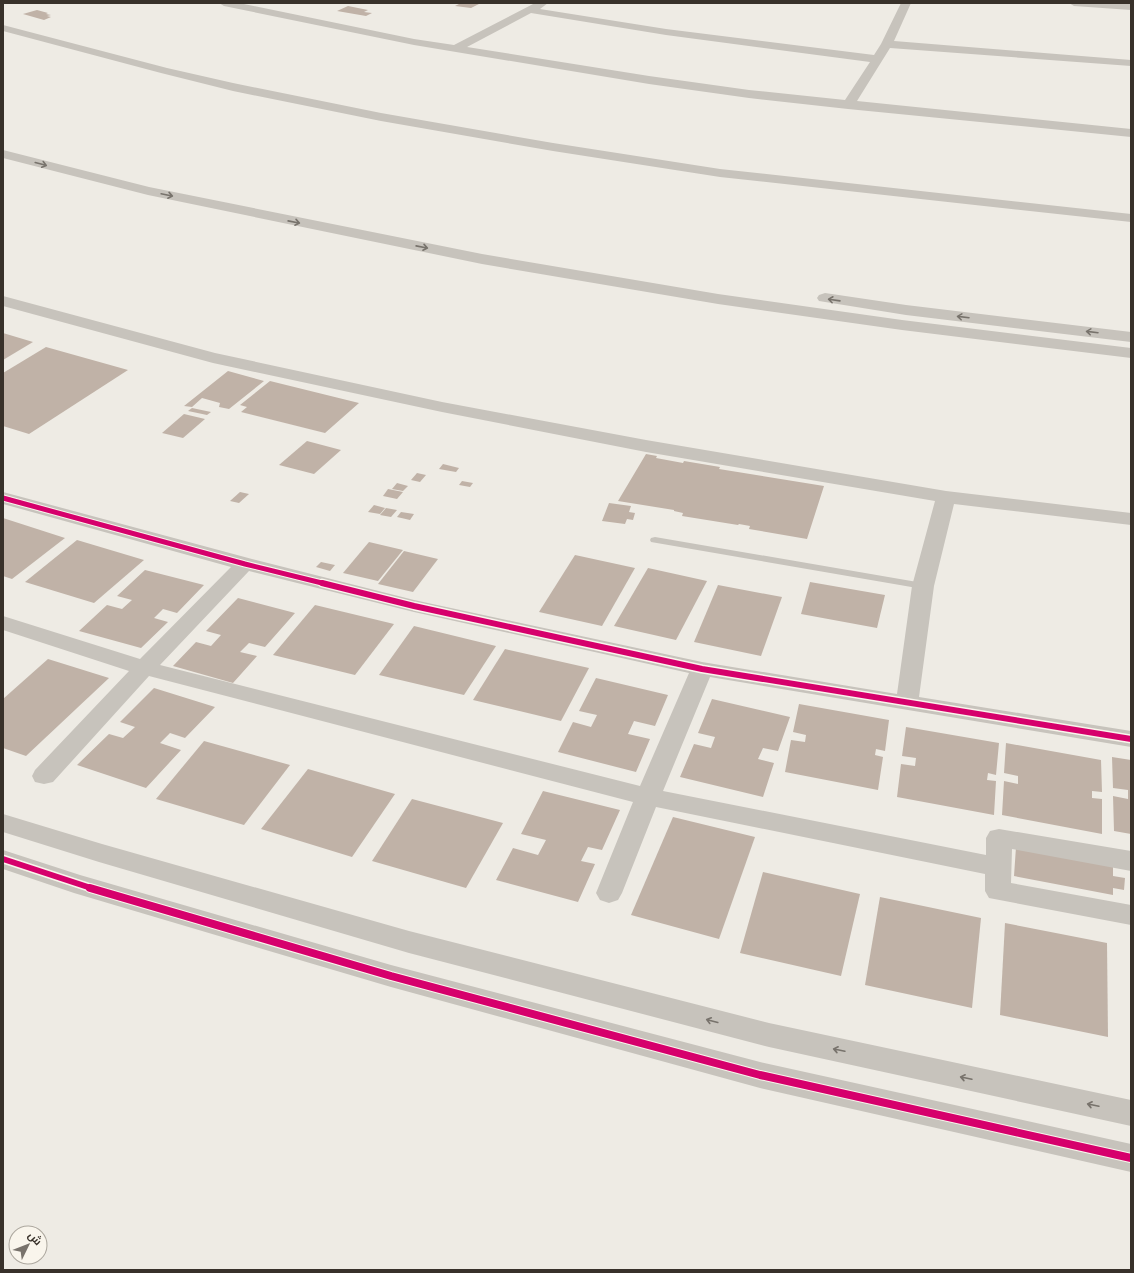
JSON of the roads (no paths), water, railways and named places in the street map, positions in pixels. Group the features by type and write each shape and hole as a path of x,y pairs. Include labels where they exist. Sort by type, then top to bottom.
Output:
{"street":[{"path":"224,3 330,26 455,49 649,80 749,94 848,105 1131,133"},
{"path":"455,49 542,3"},
{"path":"848,105 887,44 906,3"},
{"path":"1074,3 1131,7"},
{"path":"530,10 666,32 876,59"},
{"path":"3,28 233,87 546,146 720,173 1046,210 1131,218"},
{"path":"887,44 1131,64"},
{"path":"3,139 168,182 409,230"},
{"path":"3,154 148,191 275,218 490,260 725,300 902,325 1131,353"},
{"path":"812,297 906,310 1131,336"},
{"path":"3,301 213,358 442,407 654,447 946,497 1131,519"},
{"path":"907,703 923,586 946,497"},
{"path":"3,498 245,564 414,606 702,669 1131,739"},
{"path":"44,776 144,668 245,564"},
{"path":"3,623 144,668 648,797 998,867"},
{"path":"609,894 702,669"},
{"path":"3,823 99,853 409,942 754,1032 1131,1113"},
{"path":"1131,860 999,838 998,891 1131,915"},
{"path":"3,858 74,882 391,976 760,1075 1131,1158"}],"lane":[{"path":"654,540 923,586"}]}
